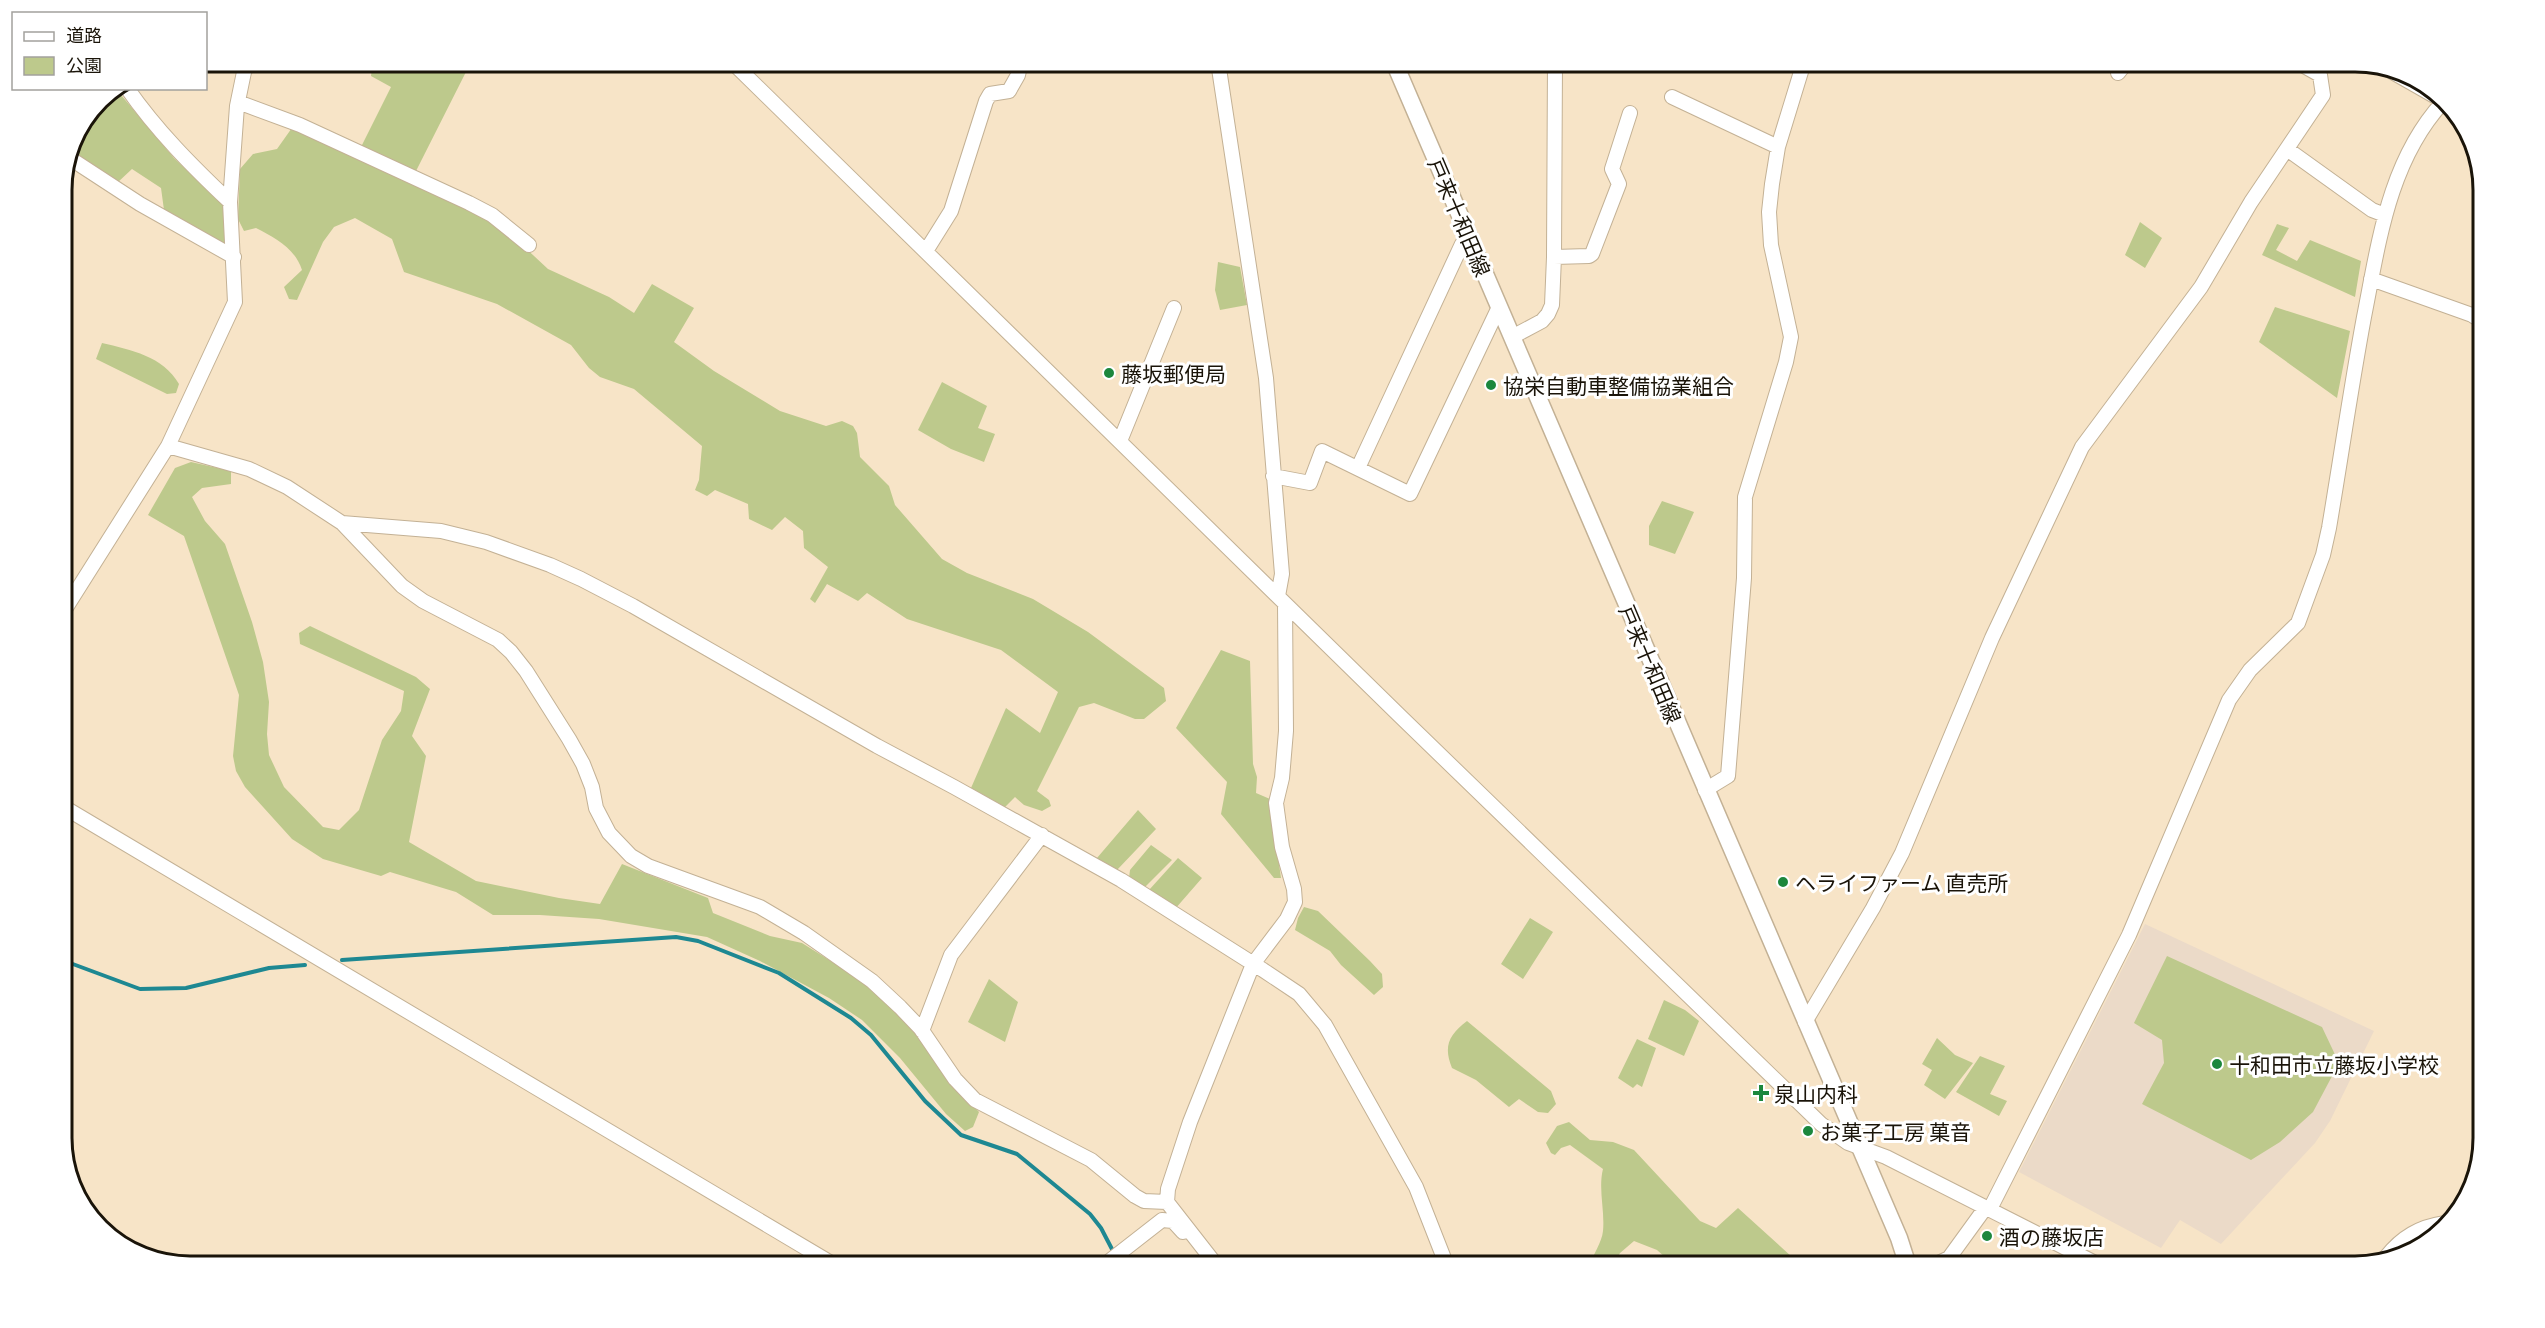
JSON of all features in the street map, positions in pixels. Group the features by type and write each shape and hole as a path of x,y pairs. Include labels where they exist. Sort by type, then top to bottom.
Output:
{"main road":[{"name":"戸来十和田線","path":"1398,72 1905,1256"}],"street":[{"path":"72,598 168,446 235,302 230,202 238,102 244,72"},
{"path":"742,72 1281,600 1833,1135 1860,1149 1886,1157 2082,1256"},
{"path":"926,251 951,211 986,101 990,94 1009,91 1019,72"},
{"path":"1209,1256 1167,1202 1168,1189 1190,1122 1253,964 1287,920 1294,902 1294,890 1282,847 1276,803 1282,778 1286,731 1282,574 1266,378 1220,72"},
{"path":"1512,337 1542,321 1548,314 1554,288 1555,72"},
{"path":"1706,790 1728,776 1744,578 1745,496 1786,362 1791,337 1771,245 1769,212 1778,147 1801,72"},
{"path":"1805,1022 1873,908 1902,853 1992,638 2082,447 2200,287 2251,202 2323,95 2320,75 2315,72"},
{"path":"128,90 150,122 179,154 230,202"},
{"path":"1672,98 1778,147"},
{"path":"238,102 287,119 469,203 492,215 529,245"},
{"path":"1951,1256 1988,1208 2129,935 2229,700 2250,670 2298,623 2305,609 2324,555 2371,279 2385,215 2404,161 2439,107"},
{"path":"1554,257 1592,254 1619,184 1612,169 1630,113"},
{"path":"2287,149 2372,210 2385,215"},
{"path":"75,163 140,204 234,257"},
{"path":"1358,468 1462,244 1470,241"},
{"path":"2371,279 2473,316"},
{"path":"1274,476 1311,483 1322,451 1410,494 1499,307"},
{"path":"1120,441 1174,308"},
{"path":"168,446 249,469 287,487 342,523 402,586 423,601 480,629 512,652 583,764 602,821 609,833 631,856 648,866 777,915 872,981 922,1031 955,1079 975,1100 1090,1160 1144,1201 1167,1202"},
{"path":"342,523 441,531 486,542 550,565 633,606 877,747 1121,880 1299,994 1325,1025 1416,1187 1443,1256"},
{"path":"72,812 819,1256"},
{"path":"922,1031 951,955 1042,835"},
{"path":"1116,1256 1166,1219 1173,1221 1187,1236 1195,1239"},
{"path":"2393,1249 2406,1236 2435,1225"}],"shaded area":[{"name":"十和田市立藤坂小学校","path":"2145,924 2374,1031 2330,1121 2315,1143 2221,1244 2180,1220 2161,1248 2019,1172"}],"green space":[{"path":"372,72 466,72 415,173 361,147 391,87 371,76"},
{"path":"121,95 174,158 223,204 227,239 224,246 164,210 161,188 132,169 117,183 77,156 84,138 96,118"},
{"path":"294,125 463,203 505,229 548,269 609,297 634,313 652,284 694,308 674,342 714,371 780,411 826,426 842,421 853,426 857,433 860,457 889,486 895,505 942,559 967,573 1033,599 1088,632 1164,688 1166,701 1144,719 1135,719 1094,703 1079,707 1037,791 1049,800 1051,806 1042,811 1024,805 1015,797 1005,807 971,788 1006,708 1040,733 1058,692 1001,650 907,619 867,593 858,601 827,584 815,603 810,599 828,567 804,548 803,531 785,517 772,530 749,519 748,504 715,490 707,496 695,490 699,480 702,446 634,389 600,377 589,368 571,345 497,304 404,272 392,239 355,218 334,227 323,242 297,300 289,299 284,287 302,270 299,262 277,240 256,228 244,231 238,219 240,169 253,154 277,149"},
{"path":"2140,222 2162,238 2145,268 2125,255"},
{"path":"2277,224 2289,228 2276,250 2297,261 2310,240 2361,261 2355,297 2262,255"},
{"path":"1218,262 1240,267 1247,305 1220,310 1215,290"},
{"path":"2275,307 2350,331 2337,398 2259,342"},
{"path":"102,343 135,352 164,367 179,384 176,393 167,394 96,359"},
{"path":"942,382 987,406 978,428 995,434 984,462 951,449 918,430"},
{"path":"191,462 231,471 231,484 202,488 192,497 205,521 225,544 252,622 263,662 269,702 267,734 269,755 284,787 323,827 339,830 359,810 382,740 401,711 404,691 300,644 299,633 310,626 416,677 430,689 412,736 426,756 409,842 476,881 600,904 622,864 708,898 713,913 770,936 802,943 877,990 923,1042 943,1073 979,1112 973,1127 965,1131 946,1114 900,1058 862,1020 829,998 760,961 707,937 599,919 493,915 456,892 390,872 381,876 323,859 292,839 245,787 236,771 233,756 239,695 184,536 148,515 175,468"},
{"path":"1662,501 1694,512 1675,554 1649,545 1649,526"},
{"path":"1221,650 1250,661 1256,793 1270,799 1281,878 1274,878 1221,814 1227,782 1176,728"},
{"path":"1138,810 1156,829 1117,870 1097,858"},
{"path":"1151,845 1172,860 1144,888 1129,878 1130,870"},
{"path":"1178,858 1202,878 1175,909 1149,890"},
{"path":"1304,907 1318,911 1382,974 1383,987 1374,995 1341,965 1330,951 1295,930"},
{"path":"1530,918 1553,932 1523,979 1501,964"},
{"path":"2167,956 2322,1027 2339,1063 2313,1112 2280,1142 2251,1160 2142,1104 2164,1063 2162,1040 2134,1023"},
{"path":"989,979 1018,1002 1005,1042 968,1022"},
{"path":"1664,1000 1685,1010 1699,1021 1684,1056 1648,1039"},
{"path":"1467,1021 1551,1091 1556,1104 1548,1113 1538,1112 1519,1099 1509,1107 1476,1080 1452,1068 1448,1053 1449,1042 1456,1031"},
{"path":"1937,1038 1955,1055 1973,1063 1945,1099 1924,1085 1932,1070 1922,1064"},
{"path":"1637,1039 1656,1048 1642,1087 1637,1084 1633,1088 1618,1078"},
{"path":"1980,1056 2005,1066 1990,1094 2007,1101 1999,1116 1956,1092"},
{"path":"1569,1122 1590,1140 1613,1142 1634,1150 1700,1221 1716,1228 1738,1208 1791,1256 1664,1256 1657,1250 1634,1241 1618,1256 1594,1256 1603,1231 1601,1184 1603,1169 1570,1145 1561,1148 1555,1155 1551,1153 1546,1143 1557,1126"}],"waterway":[{"path":"342,960 676,937 698,941 779,973 851,1018 871,1035 925,1101 961,1135 1017,1154 1090,1214 1101,1228 1114,1253"},
{"path":"72,964 140,989 186,988 269,968 305,965"}],"place":[{"name":"藤坂郵便局","path":"1109,373"},
{"name":"協栄自動車整備協業組合","path":"1491,385"},
{"name":"ヘライファーム 直売所","path":"1783,882"},
{"name":"十和田市立藤坂小学校","path":"2217,1064"},
{"name":"泉山内科","path":"1761,1093"},
{"name":"お菓子工房 菓音","path":"1808,1131"},
{"name":"酒の藤坂店","path":"1987,1236"}]}
